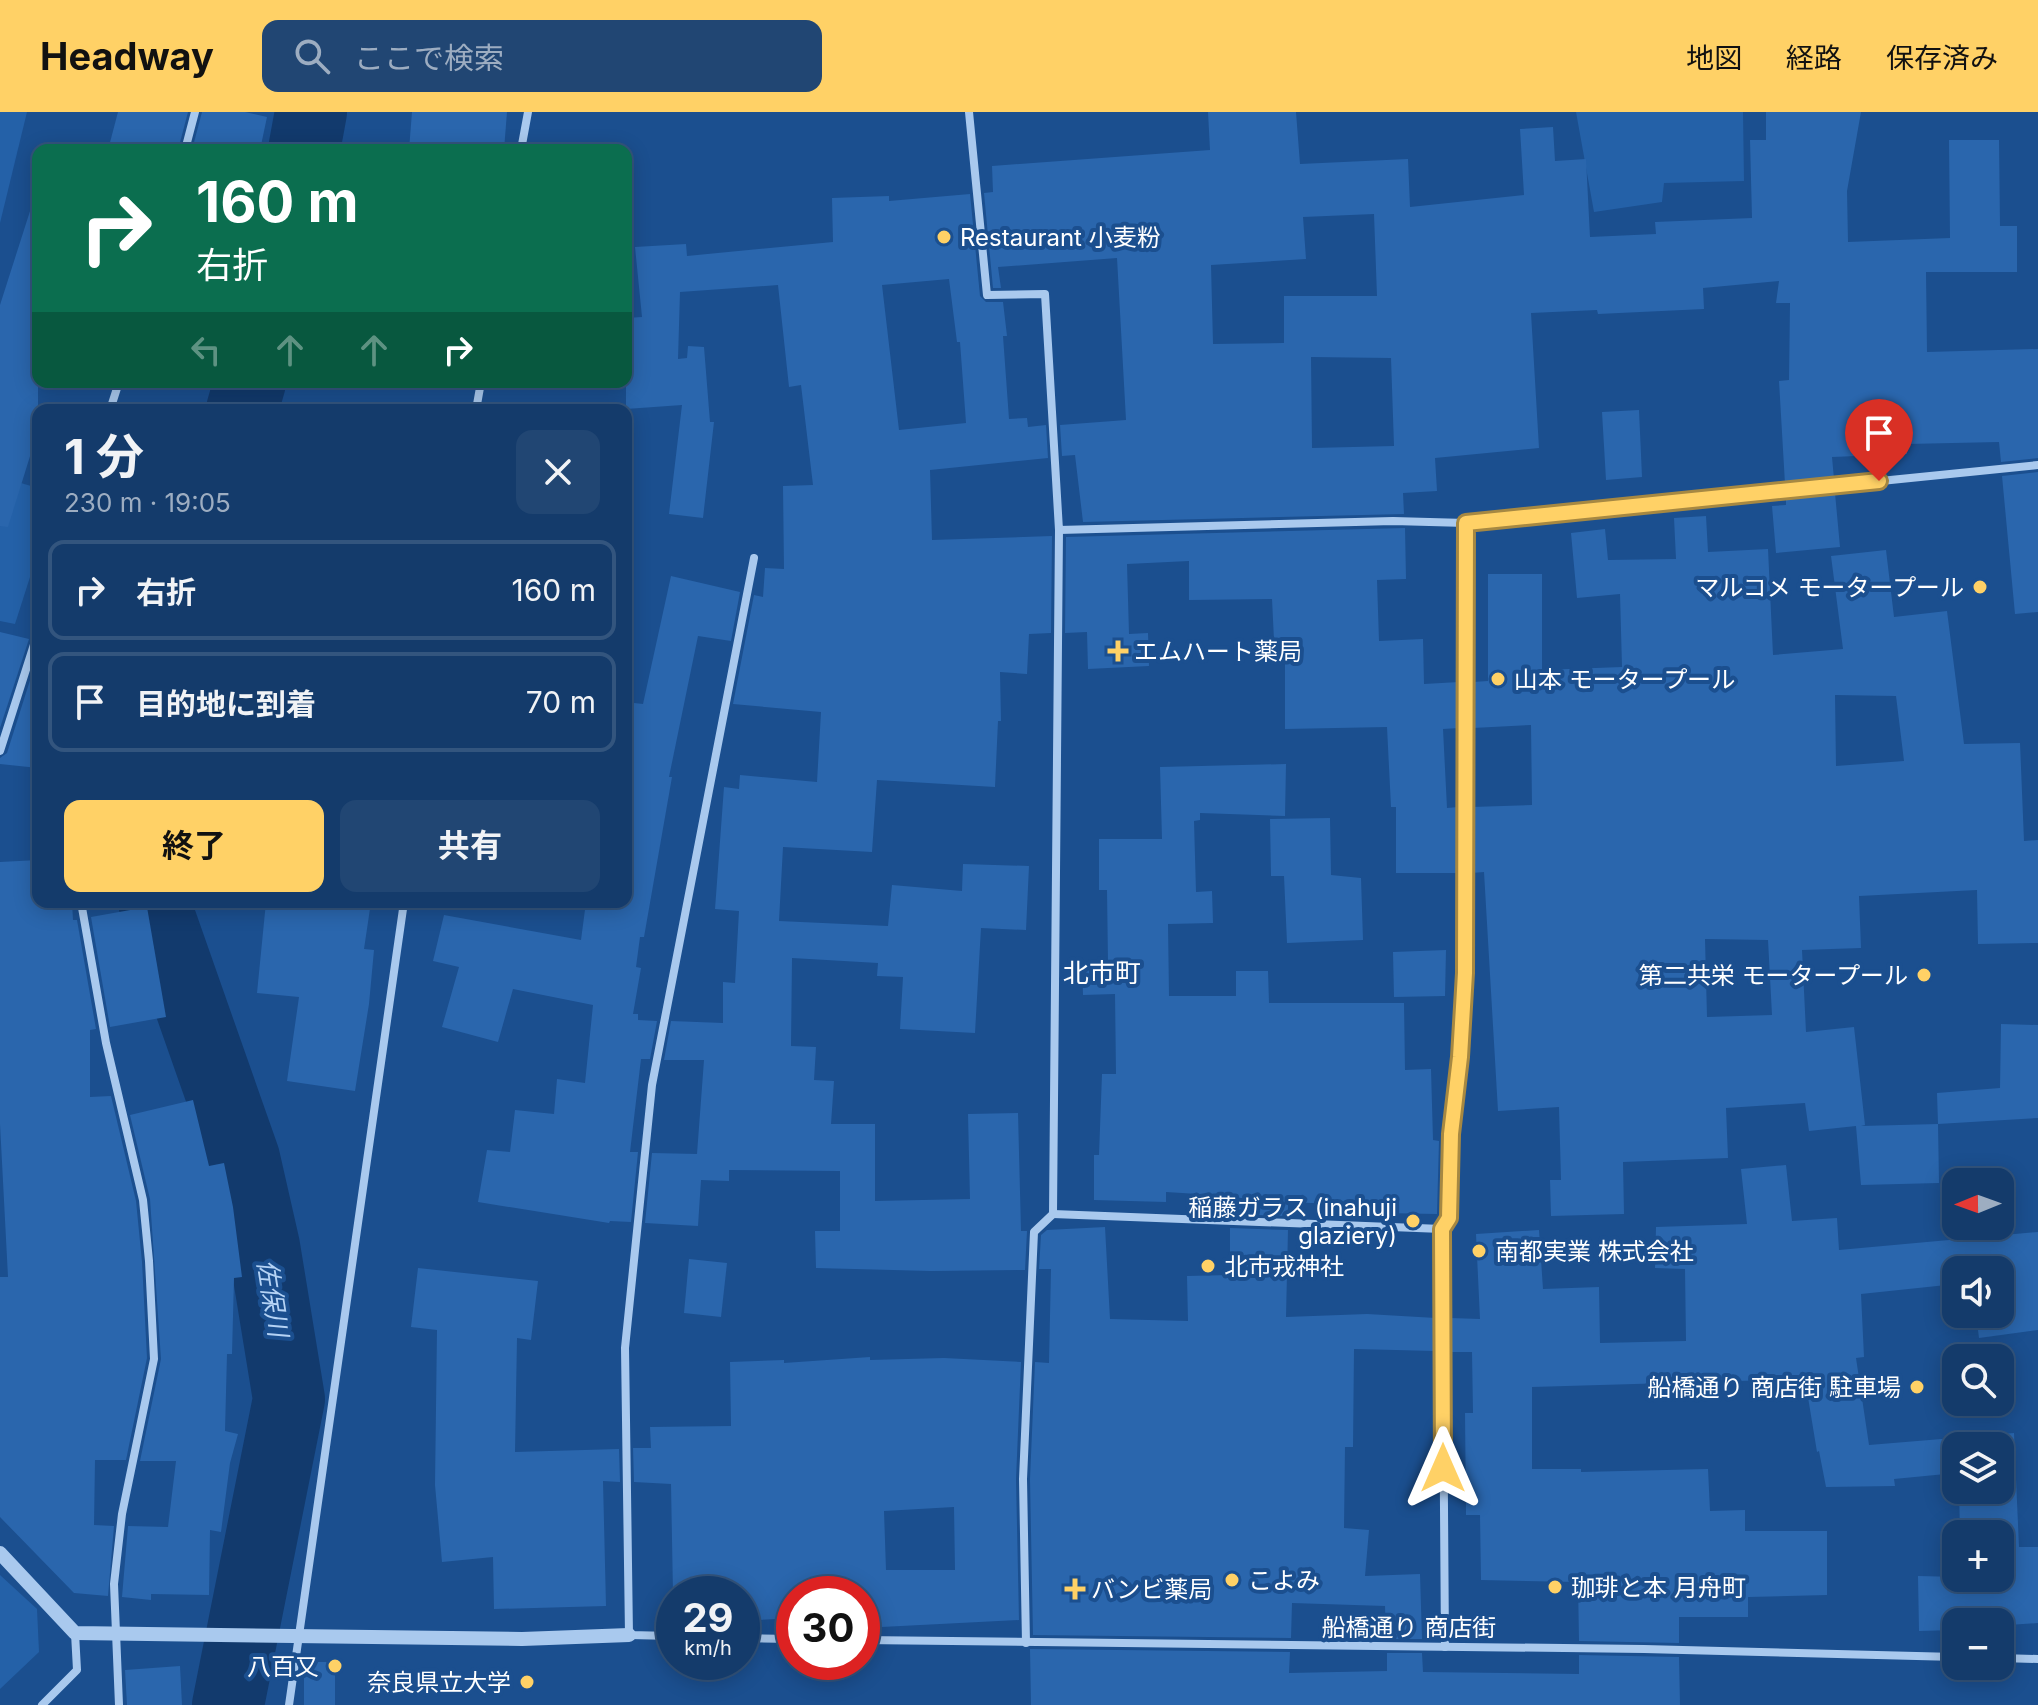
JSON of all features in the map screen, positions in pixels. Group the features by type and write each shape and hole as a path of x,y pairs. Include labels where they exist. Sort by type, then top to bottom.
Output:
{"street":[{"path":"187,144 195,112"},
{"path":"522,144 528,112"},
{"path":"969,112 987,295 1045,294 1059,530 1053,1214"},
{"path":"1059,530 1393,521 1466,523 2038,465"},
{"path":"1445,1647 1442,1229 1449,1218 1451,1134 1465,973 1466,523"},
{"path":"629,1635 625,1348 652,1085 754,558"},
{"path":"0,751 32,651"},
{"path":"82,908 106,1043 143,1200 154,1359 122,1514 114,1584 119,1705"},
{"path":"289,1705 403,908"},
{"path":"1026,1643 1023,1479 1034,1232 1053,1214 1442,1229"},
{"path":"0,1553 75,1633 77,1670 42,1705"},
{"path":"75,1633 522,1639 656,1636"},
{"name":"船橋通り 商店街","path":"880,1640 1644,1649 1942,1657"},
{"path":"2014,1658 2038,1659"}],"shaded area":[{"path":"0,112 27,112 0,223"},
{"path":"1576,112 1743,112 1744,181 1664,183 1662,202 1594,212"},
{"path":"0,477 32,486 32,571 15,624 0,621"},
{"path":"0,1575 37,1609 39,1652 0,1689"}],"building":[{"path":"118,112 188,112 180,144 110,144"},
{"path":"202,112 245,112 267,117 261,144 194,144"},
{"path":"412,112 507,112 504,144 409,144"},
{"path":"1208,112 1296,112 1300,164 1408,159 1410,207 1524,195 1520,129 1553,127 1555,161 1586,159 1590,237 1656,234 1655,222 1752,218 1750,140 1766,140 1766,112 1861,112 1847,191 1848,242 1950,238 1949,140 1999,140 2000,226 2017,226 2017,272 1926,272 1927,352 2038,349 2038,458 2001,462 1999,442 1907,444 1907,454 1832,457 1834,479 1785,484 1779,381 1789,380 1790,303 1776,303 1779,281 1703,288 1704,309 1598,314 1597,310 1531,313 1539,448 1435,458 1437,491 1403,493 1404,514 1083,522 1075,455 1062,456 1060,425 1126,420 1117,258 998,267 1001,288 993,288 984,193 993,192 992,166 1210,150","holes":["1374,214 1377,296 1284,296 1284,343 1213,344 1211,265 1306,259 1303,217","1311,357 1391,358 1394,446 1312,448"]},
{"path":"970,194 980,296 986,302 1003,302 1009,419 1027,418 1028,427 1046,425 1048,458 930,470 932,540 1052,536 1051,633 1029,634 1027,674 1000,672 1001,721 998,721 995,787 877,780 872,852 783,847 779,921 888,926 892,885 962,891 963,864 1029,866 1026,930 981,928 975,1033 900,1029 903,977 877,976 878,963 792,958 791,1046 816,1047 814,1080 834,1081 831,1124 875,1124 875,1201 970,1199 968,1114 1018,1113 1021,1231 1027,1231 1025,1270 816,1268 815,1231 840,1231 840,1171 729,1170 729,1181 701,1180 698,1226 645,1223 652,1153 697,1154 704,1060 664,1060 671,1021 723,1023 723,982 735,983 739,911 715,909 724,787 739,789 740,775 817,782 821,712 733,704 754,595 763,597 765,568 784,569 783,486 813,485 801,385 789,387 778,285 680,292 678,359 687,358 688,346 704,347 710,422 714,422 703,518 669,514 682,405 632,409 632,404 626,404 626,388 632,388 632,318 642,317 635,247 686,244 687,256 833,242 832,198 889,196 889,201","holes":["949,279 957,342 960,342 966,423 899,430 882,285"]},
{"path":"32,208 32,388 38,388 38,404 32,404 32,453 8,527 0,526 0,305"},
{"path":"1639,410 1642,477 1606,480 1602,412"},
{"path":"2038,472 2038,612 2015,614 2002,476"},
{"path":"1835,493 1840,547 1776,553 1772,506 1786,505 1786,498"},
{"path":"1706,516 1708,552 1768,549 1773,655 1843,649 1831,556 1886,550 1894,617 1947,611 1964,744 2020,743 2024,841 2038,840 2038,943 1978,944 1977,890 1859,896 1861,948 1802,950 1806,1032 1854,1027 1865,1125 1861,1126 1938,1124 1939,1183 1861,1185 1856,1126 1809,1131 1805,1103 1726,1108 1728,1158 1623,1162 1624,1214 1551,1216 1550,1180 1561,1180 1559,1107 1498,1111 1484,872 1472,873 1472,807 1532,805 1531,725 1473,728 1473,682 1488,681 1488,574 1542,574 1542,670 1622,667 1620,594 1577,598 1571,533 1605,529 1608,560 1676,559 1674,518","holes":["1835,695 1896,696 1904,761 1836,766","1705,939 1768,940 1772,1015 1707,1017"]},
{"path":"1405,528 1406,579 1377,580 1379,641 1423,639 1424,684 1459,682 1459,728 1443,729 1447,808 1458,807 1458,873 1396,873 1396,807 1391,807 1387,727 1285,729 1285,640 1274,640 1272,599 1189,600 1189,561 1127,564 1129,634 1148,633 1149,666 1088,669 1087,632 1065,633 1066,537"},
{"path":"671,576 740,592 731,641 698,636 669,777 672,777 644,937 640,937 636,967 641,968 633,1014 638,1014 638,1020 657,1021 650,1059 641,1059 630,1152 638,1152 631,1222 609,1223 478,1202 487,1150 510,1152 515,1110 554,1114 557,1079 585,1083 593,1005 513,989 498,1042 442,1027 459,967 433,961 444,915 581,940 585,908 632,908 632,712 634,703 643,704"},
{"path":"0,632 29,639 0,728"},
{"path":"32,674 32,767 0,764 0,758 7,753"},
{"path":"1286,764 1285,816 1200,813 1200,820 1194,821 1196,892 1212,891 1213,923 1168,924 1169,996 1236,996 1236,971 1268,971 1269,1003 1404,1003 1405,1070 1431,1069 1433,1140 1439,1141 1437,1214 1382,1213 1382,1206 1288,1202 1288,1216 1230,1214 1230,1196 1166,1192 1166,1202 1094,1200 1094,1155 1099,1155 1102,1074 1116,1074 1115,994 1083,995 1082,963 1108,963 1107,890 1099,890 1099,839 1162,839 1160,767"},
{"path":"1330,818 1331,875 1361,878 1363,940 1287,943 1284,876 1271,876 1270,819"},
{"path":"32,860 32,908 72,908 96,1029 90,1030 90,1097 111,1096 136,1201 147,1358 126,1460 95,1460 94,1525 114,1526 108,1596 74,1593 0,1517 0,1277 8,1277 0,1124 0,862"},
{"path":"147,908 166,1017 110,1027 91,917"},
{"path":"265,908 370,908 364,949 374,950 355,1091 287,1081 299,997 257,993"},
{"path":"1446,950 1445,996 1394,997 1393,952"},
{"path":"2001,1024 2038,1025 2038,1118 1938,1124 1937,1093 2000,1088"},
{"path":"193,1100 209,1166 224,1163 233,1207 242,1277 234,1278 232,1354 227,1354 225,1431 238,1434 230,1463 221,1532 210,1530 209,1595 151,1594 151,1600 122,1597 128,1526 168,1527 176,1461 140,1461 161,1359 150,1199 130,1115"},
{"path":"1786,1165 1792,1221 1837,1218 1839,1250 1950,1240 2014,1240 2014,1234 2038,1232 2038,1330 1979,1338 1978,1328 2014,1328 2014,1256 1942,1256 1942,1285 1861,1294 1864,1357 1856,1358 1869,1445 1942,1439 1942,1474 1894,1479 1895,1486 1826,1487 1805,1379 1532,1387 1532,1469 1581,1469 1581,1472 1708,1469 1710,1511 1745,1510 1745,1531 1827,1531 1827,1595 1748,1597 1748,1617 1679,1617 1679,1643 1579,1641 1578,1582 1481,1580 1480,1515 1466,1515 1465,1413 1473,1413 1472,1352 1450,1352 1450,1318 1480,1319 1476,1234 1539,1230 1543,1289 1599,1287 1600,1343 1686,1341 1685,1269 1655,1268 1656,1227 1747,1224 1741,1169"},
{"path":"1105,1227 1110,1319 1188,1321 1187,1276 1230,1275 1230,1228 1288,1230 1286,1317 1367,1314 1436,1318 1436,1351 1354,1349 1353,1447 1345,1447 1344,1528 1369,1530 1365,1576 1420,1574 1422,1639 1386,1639 1385,1606 1292,1603 1291,1638 1033,1635 1030,1479 1035,1362 1049,1363 1051,1269 1039,1269 1041,1235 1047,1230"},
{"path":"689,1259 727,1263 721,1317 684,1313"},
{"path":"418,1268 538,1281 531,1340 517,1338 515,1452 619,1449 620,1482 603,1481 606,1606 494,1609 493,1557 442,1562 435,1485 437,1330 411,1327"},
{"path":"870,1357 870,1360 944,1358 1021,1362 1016,1479 1019,1620 880,1627 880,1576 776,1576 776,1619 760,1620 760,1576 673,1576 671,1484 634,1482 633,1448 651,1448 650,1427 731,1426 730,1362 784,1360 784,1363","holes":["954,1507 955,1570 886,1570 884,1511"]},
{"path":"2014,1433 2019,1547 2038,1547 2038,1623 2014,1625 2014,1608 1942,1608 1942,1630 1919,1631 1918,1576 1942,1577 1942,1592 2014,1592 2014,1520 1960,1520 1959,1504 2014,1504"},
{"path":"1030,1649 1290,1652 1289,1673 1387,1671 1387,1653 1422,1653 1423,1672 1579,1674 1579,1655 1679,1657 1680,1705 1031,1705"},
{"path":"304,1662 335,1662 335,1705 304,1705"},
{"path":"180,1666 182,1705 127,1705 125,1670"}],"waterway":[{"name":"佐保川","path":"305,144 311,112"},
{"name":"佐保川","path":"244,404 248,388"},
{"name":"佐保川","path":"156,908 244,1158 264,1246 289,1399 228,1705"}],"place":[{"name":"Restaurant 小麦粉","path":"944,237"},
{"name":"マルコメ モータープール","path":"1980,587"},
{"name":"エムハート薬局","path":"1118,651"},
{"name":"山本 モータープール","path":"1498,679"},
{"name":"第二共栄 モータープール","path":"1924,975"},
{"name":"稲藤ガラス (inahuji glaziery)","path":"1413,1221"},
{"name":"南都実業 株式会社","path":"1479,1251"},
{"name":"北市戎神社","path":"1208,1266"},
{"name":"船橋通り 商店街 駐車場","path":"1917,1387"},
{"name":"こよみ","path":"1232,1580"},
{"name":"珈琲と本 月舟町","path":"1555,1587"},
{"name":"バンビ薬局","path":"1075,1589"},
{"name":"八百又","path":"335,1666"},
{"name":"奈良県立大学","path":"527,1682"}],"district":[{"name":"北市町","path":"1102,972"}],"route":[{"path":"1443,1468 1442,1229 1449,1218 1451,1134 1465,973 1466,523 1879,481"}]}
